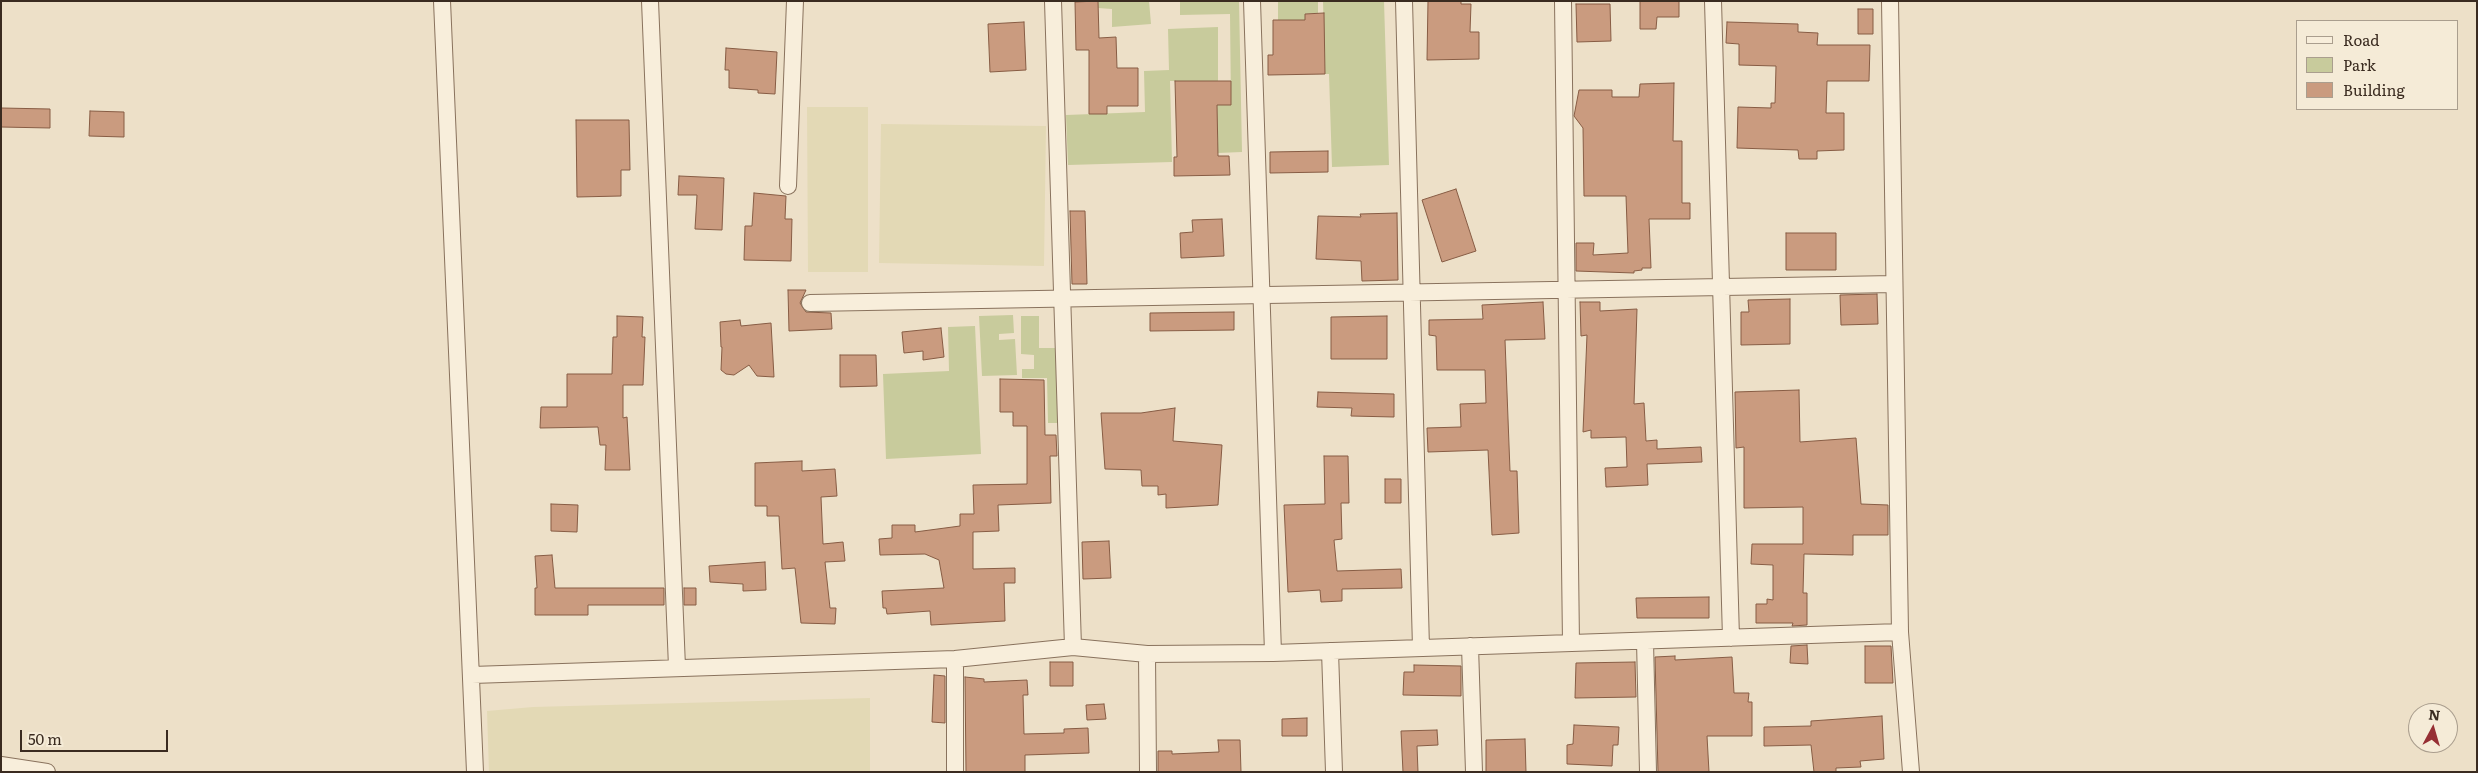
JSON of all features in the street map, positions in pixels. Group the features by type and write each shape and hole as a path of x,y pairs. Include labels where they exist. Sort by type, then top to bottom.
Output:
{"street":[{"path":"442,1 475,772"},
{"path":"650,1 676,667"},
{"path":"788,186 795,1"},
{"path":"1053,1 1073,647"},
{"path":"1252,1 1273,652"},
{"path":"1404,1 1421,648"},
{"path":"1563,1 1571,643"},
{"path":"1713,1 1731,638"},
{"path":"1890,1 1900,632 1911,772"},
{"path":"810,303 1894,284"},
{"path":"472,675 955,659 1073,647 1147,654 1330,651 1900,632"},
{"path":"1644,641 1648,772"},
{"path":"1470,646 1474,772"},
{"path":"1330,651 1334,772"},
{"path":"1147,654 1148,772"},
{"path":"954,772 955,659"},
{"path":"1,765 47,772"}],"shaded area":[{"path":"807,107 868,107 868,272 808,272"},
{"path":"881,124 1046,126 1044,266 879,263"},
{"path":"870,698 870,772 489,772 487,711 533,707"}],"green space":[{"path":"1098,1 1149,1 1151,24 1112,27 1112,9 1098,8"},
{"path":"1180,1 1239,1 1242,152 1193,154 1193,144 1218,143 1214,105 1231,105 1230,14 1180,15"},
{"path":"1278,1 1318,1 1318,13 1305,14 1305,20 1278,20"},
{"path":"1323,1 1384,1 1389,165 1332,167 1329,74 1325,74"},
{"path":"1218,27 1218,89 1192,90 1192,81 1170,81 1172,162 1068,165 1066,115 1145,112 1144,71 1169,70 1168,29"},
{"path":"1013,315 1014,333 999,334 999,340 1015,339 1017,375 982,376 979,316"},
{"path":"1021,316 1039,316 1039,348 1059,348 1059,423 1048,423 1047,378 1022,378 1022,369 1034,369 1034,355 1021,354"},
{"path":"975,326 981,454 886,459 883,374 949,371 948,327"}],"building":[{"path":"1098,1 1099,38 1116,37 1117,68 1138,68 1138,106 1107,106 1107,114 1089,114 1089,50 1076,50 1075,2"},
{"path":"1428,1 1461,1 1461,4 1471,4 1470,32 1479,32 1479,59 1427,60"},
{"path":"1640,1 1679,1 1679,17 1657,17 1656,29 1640,29"},
{"path":"1576,4 1610,4 1611,41 1577,42"},
{"path":"1858,9 1873,9 1873,34 1858,34"},
{"path":"1324,13 1325,74 1268,75 1268,55 1273,55 1273,20 1305,20 1305,14"},
{"path":"1024,22 1026,70 990,72 988,24"},
{"path":"1727,22 1798,24 1798,32 1818,33 1817,45 1870,45 1869,81 1827,81 1826,113 1844,113 1844,150 1817,151 1817,159 1799,159 1798,150 1737,148 1738,107 1771,108 1771,103 1775,103 1776,66 1739,65 1739,44 1726,43"},
{"path":"726,48 777,52 775,94 758,93 758,90 729,88 729,70 725,70"},
{"path":"1175,81 1231,81 1231,105 1217,105 1218,156 1229,156 1230,175 1174,176 1174,157 1177,157"},
{"path":"1674,83 1673,141 1682,141 1682,203 1690,203 1690,219 1649,219 1651,268 1642,268 1642,270 1634,271 1634,273 1576,271 1576,243 1594,243 1593,255 1628,253 1626,196 1584,196 1583,128 1574,116 1579,90 1612,90 1612,97 1639,97 1640,84"},
{"path":"1,108 50,109 50,128 1,127"},
{"path":"90,111 124,112 124,137 89,136"},
{"path":"576,120 629,120 630,170 621,170 621,196 577,197"},
{"path":"1328,151 1328,172 1270,173 1270,152"},
{"path":"679,176 724,178 722,230 695,229 697,195 678,195"},
{"path":"1456,189 1476,251 1442,262 1422,200"},
{"path":"754,193 786,196 785,219 792,219 791,261 744,260 745,226 752,226"},
{"path":"1070,211 1085,211 1087,284 1072,284"},
{"path":"1397,213 1398,280 1362,281 1361,261 1316,259 1318,216 1361,217 1360,214"},
{"path":"1222,219 1224,256 1181,258 1180,233 1193,232 1192,220"},
{"path":"1786,233 1836,233 1836,270 1786,270"},
{"path":"788,290 806,290 800,303 806,312 831,313 832,329 789,331"},
{"path":"1877,294 1878,324 1841,325 1840,295"},
{"path":"1790,299 1790,344 1741,345 1741,312 1749,312 1748,300"},
{"path":"1543,302 1545,339 1505,340 1510,471 1517,471 1519,533 1492,535 1488,450 1428,452 1427,428 1461,427 1460,404 1486,403 1485,370 1437,370 1436,336 1429,335 1429,320 1483,319 1482,305"},
{"path":"1580,302 1600,302 1600,311 1637,309 1634,404 1644,403 1646,441 1657,440 1657,449 1701,447 1702,462 1647,464 1648,485 1606,487 1605,468 1627,467 1626,437 1591,438 1591,430 1583,432 1587,335 1581,336"},
{"path":"1234,312 1234,330 1150,331 1150,313"},
{"path":"617,316 643,317 642,337 645,337 643,385 623,385 623,418 627,417 630,470 605,470 606,445 600,445 598,427 540,428 541,407 567,407 567,374 612,374 613,337 617,337"},
{"path":"1387,316 1387,359 1331,359 1331,317"},
{"path":"740,320 741,326 771,323 774,377 757,376 749,365 734,375 726,374 721,370 720,322"},
{"path":"941,328 944,357 923,360 923,351 904,353 902,332"},
{"path":"840,355 876,355 877,386 840,387"},
{"path":"1000,379 1044,380 1045,435 1056,435 1057,456 1050,456 1051,503 998,505 999,531 973,532 973,569 1015,568 1015,583 1004,583 1005,621 931,625 930,611 887,614 886,608 883,608 882,591 944,588 939,560 925,554 880,555 879,539 892,538 892,525 915,525 915,532 960,526 960,514 974,514 973,485 1027,484 1027,426 1013,426 1013,412 1000,412"},
{"path":"1799,390 1800,442 1856,438 1861,504 1888,505 1888,535 1853,535 1853,555 1804,554 1803,593 1807,593 1807,625 1792,626 1793,623 1756,623 1756,604 1767,604 1767,599 1773,600 1773,565 1751,564 1752,544 1803,544 1803,507 1744,508 1744,447 1736,448 1735,392"},
{"path":"1318,392 1394,394 1394,417 1351,416 1352,408 1317,407"},
{"path":"1175,408 1173,441 1222,445 1218,505 1166,508 1166,494 1158,495 1158,486 1142,486 1141,470 1105,469 1101,413 1141,413"},
{"path":"1324,456 1348,456 1349,503 1341,503 1342,539 1334,540 1337,571 1401,569 1402,588 1342,589 1342,601 1321,602 1320,590 1288,592 1284,505 1325,504"},
{"path":"802,461 802,471 835,469 837,496 821,497 823,544 843,542 845,561 825,562 830,608 836,608 835,624 801,623 795,568 782,569 779,516 767,516 767,506 755,506 755,463"},
{"path":"1385,479 1401,479 1401,503 1385,503"},
{"path":"551,504 578,505 577,532 551,531"},
{"path":"1109,541 1111,578 1083,579 1082,542"},
{"path":"552,555 555,588 664,588 664,605 588,605 588,615 535,615 535,588 537,588 535,556"},
{"path":"765,562 766,590 743,591 743,584 710,582 709,566"},
{"path":"684,588 696,588 696,605 684,605"},
{"path":"1709,597 1709,618 1637,618 1636,598"},
{"path":"1807,645 1808,664 1790,663 1791,646"},
{"path":"1865,646 1891,646 1893,683 1865,683"},
{"path":"1675,656 1675,660 1732,657 1734,693 1749,693 1748,702 1752,702 1752,736 1707,736 1709,772 1658,772 1655,657"},
{"path":"1050,662 1073,662 1073,686 1050,686"},
{"path":"1635,662 1636,697 1575,698 1576,663"},
{"path":"1414,665 1461,666 1461,696 1403,695 1404,672 1414,672"},
{"path":"934,675 945,676 945,723 932,722"},
{"path":"965,677 984,679 984,682 1027,680 1028,695 1023,695 1024,734 1064,733 1064,729 1088,728 1089,753 1025,755 1025,772 966,772"},
{"path":"1104,704 1106,719 1087,720 1086,705"},
{"path":"1882,716 1884,759 1860,761 1861,767 1836,768 1836,772 1814,772 1811,745 1764,746 1764,727 1811,726 1811,721"},
{"path":"1307,718 1307,736 1282,736 1282,719"},
{"path":"1574,725 1619,727 1618,745 1613,745 1612,766 1567,764 1567,745 1573,744"},
{"path":"1437,730 1438,745 1417,746 1418,772 1403,772 1401,731"},
{"path":"1525,739 1526,772 1486,772 1486,740"},
{"path":"1218,740 1240,740 1241,772 1158,772 1158,751 1172,751 1172,754 1219,752"}]}
